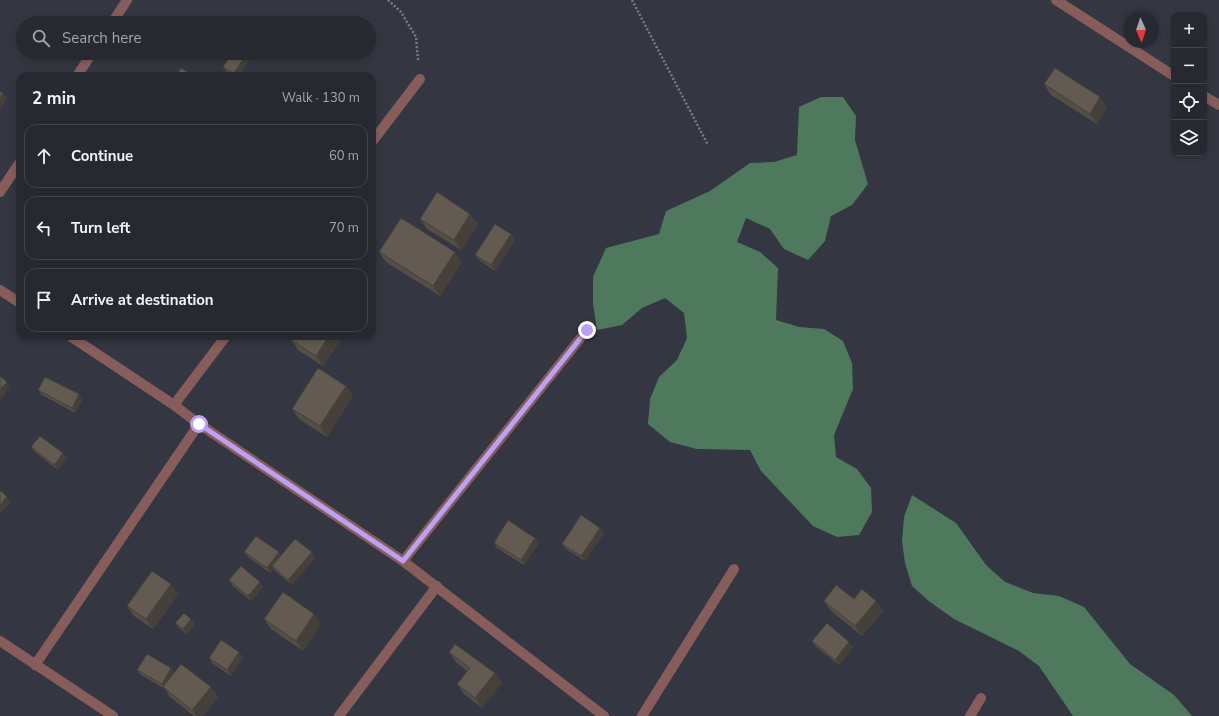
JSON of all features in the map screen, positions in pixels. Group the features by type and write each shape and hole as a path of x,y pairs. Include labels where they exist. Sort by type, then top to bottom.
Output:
{"street":[{"path":"117,16 127,0"},
{"path":"1056,0 1171,74"},
{"path":"80,72 87,60"},
{"path":"376,137 420,79"},
{"path":"1207,98 1219,105"},
{"path":"0,192 16,168"},
{"path":"0,290 16,300"},
{"path":"403,561 587,330"},
{"path":"76,340 403,561 604,716"},
{"path":"174,405 223,340"},
{"path":"36,666 199,424"},
{"path":"642,716 734,569"},
{"path":"339,716 437,586"},
{"path":"1,643 114,716"},
{"path":"970,716 981,698"}],"path":[{"path":"388,0 401,12 416,37 420,79"},
{"path":"632,0 708,145"}],"green space":[{"path":"821,97 843,97 856,116 855,140 868,184 852,205 831,216 825,241 808,260 784,249 770,229 746,218 737,242 760,252 778,268 776,320 799,327 824,329 843,341 852,363 853,389 834,435 836,457 857,469 871,488 872,512 859,535 837,537 813,526 761,471 750,450 697,449 670,442 648,424 650,399 659,377 677,360 687,338 684,313 665,298 642,308 622,325 597,330 593,304 593,277 606,248 659,234 666,211 710,191 750,163 774,162 797,155 799,107"},
{"path":"912,495 956,523 986,565 1005,582 1033,593 1059,596 1084,607 1130,664 1174,695 1192,716 1073,716 1039,666 1019,651 954,619 930,602 912,586 905,563 902,541 904,517"}],"building":[{"path":"228,60 242,60 235,72 223,67"},
{"path":"181,68 188,72 178,72"},
{"path":"1055,68 1100,97 1090,114 1044,84"},
{"path":"0,91 3,93 0,99"},
{"path":"437,192 470,214 454,240 420,219"},
{"path":"401,218 455,252 433,286 379,252"},
{"path":"495,224 511,234 491,265 475,255"},
{"path":"291,340 326,340 316,356"},
{"path":"318,368 346,386 320,426 292,409"},
{"path":"0,376 7,382 0,390"},
{"path":"45,377 79,394 72,408 38,390"},
{"path":"40,436 63,453 54,465 31,447"},
{"path":"0,490 7,497 0,505"},
{"path":"581,515 600,528 581,556 562,544"},
{"path":"508,520 535,538 521,560 494,543"},
{"path":"256,536 279,552 267,568 244,552"},
{"path":"295,539 312,552 288,580 272,566"},
{"path":"241,566 260,582 248,596 229,580"},
{"path":"152,571 171,584 146,619 127,606"},
{"path":"836,585 854,599 862,589 876,601 855,626 824,601"},
{"path":"283,592 314,614 296,641 264,619"},
{"path":"184,613 191,619 183,629 175,623"},
{"path":"827,623 849,642 835,660 812,641"},
{"path":"221,640 239,652 227,670 209,658"},
{"path":"455,644 495,673 475,698 457,684 470,668 449,652"},
{"path":"147,654 171,668 162,684 137,670"},
{"path":"181,664 211,687 192,710 163,687"}],"route":[{"path":"199,424 403,561 587,330"}]}
